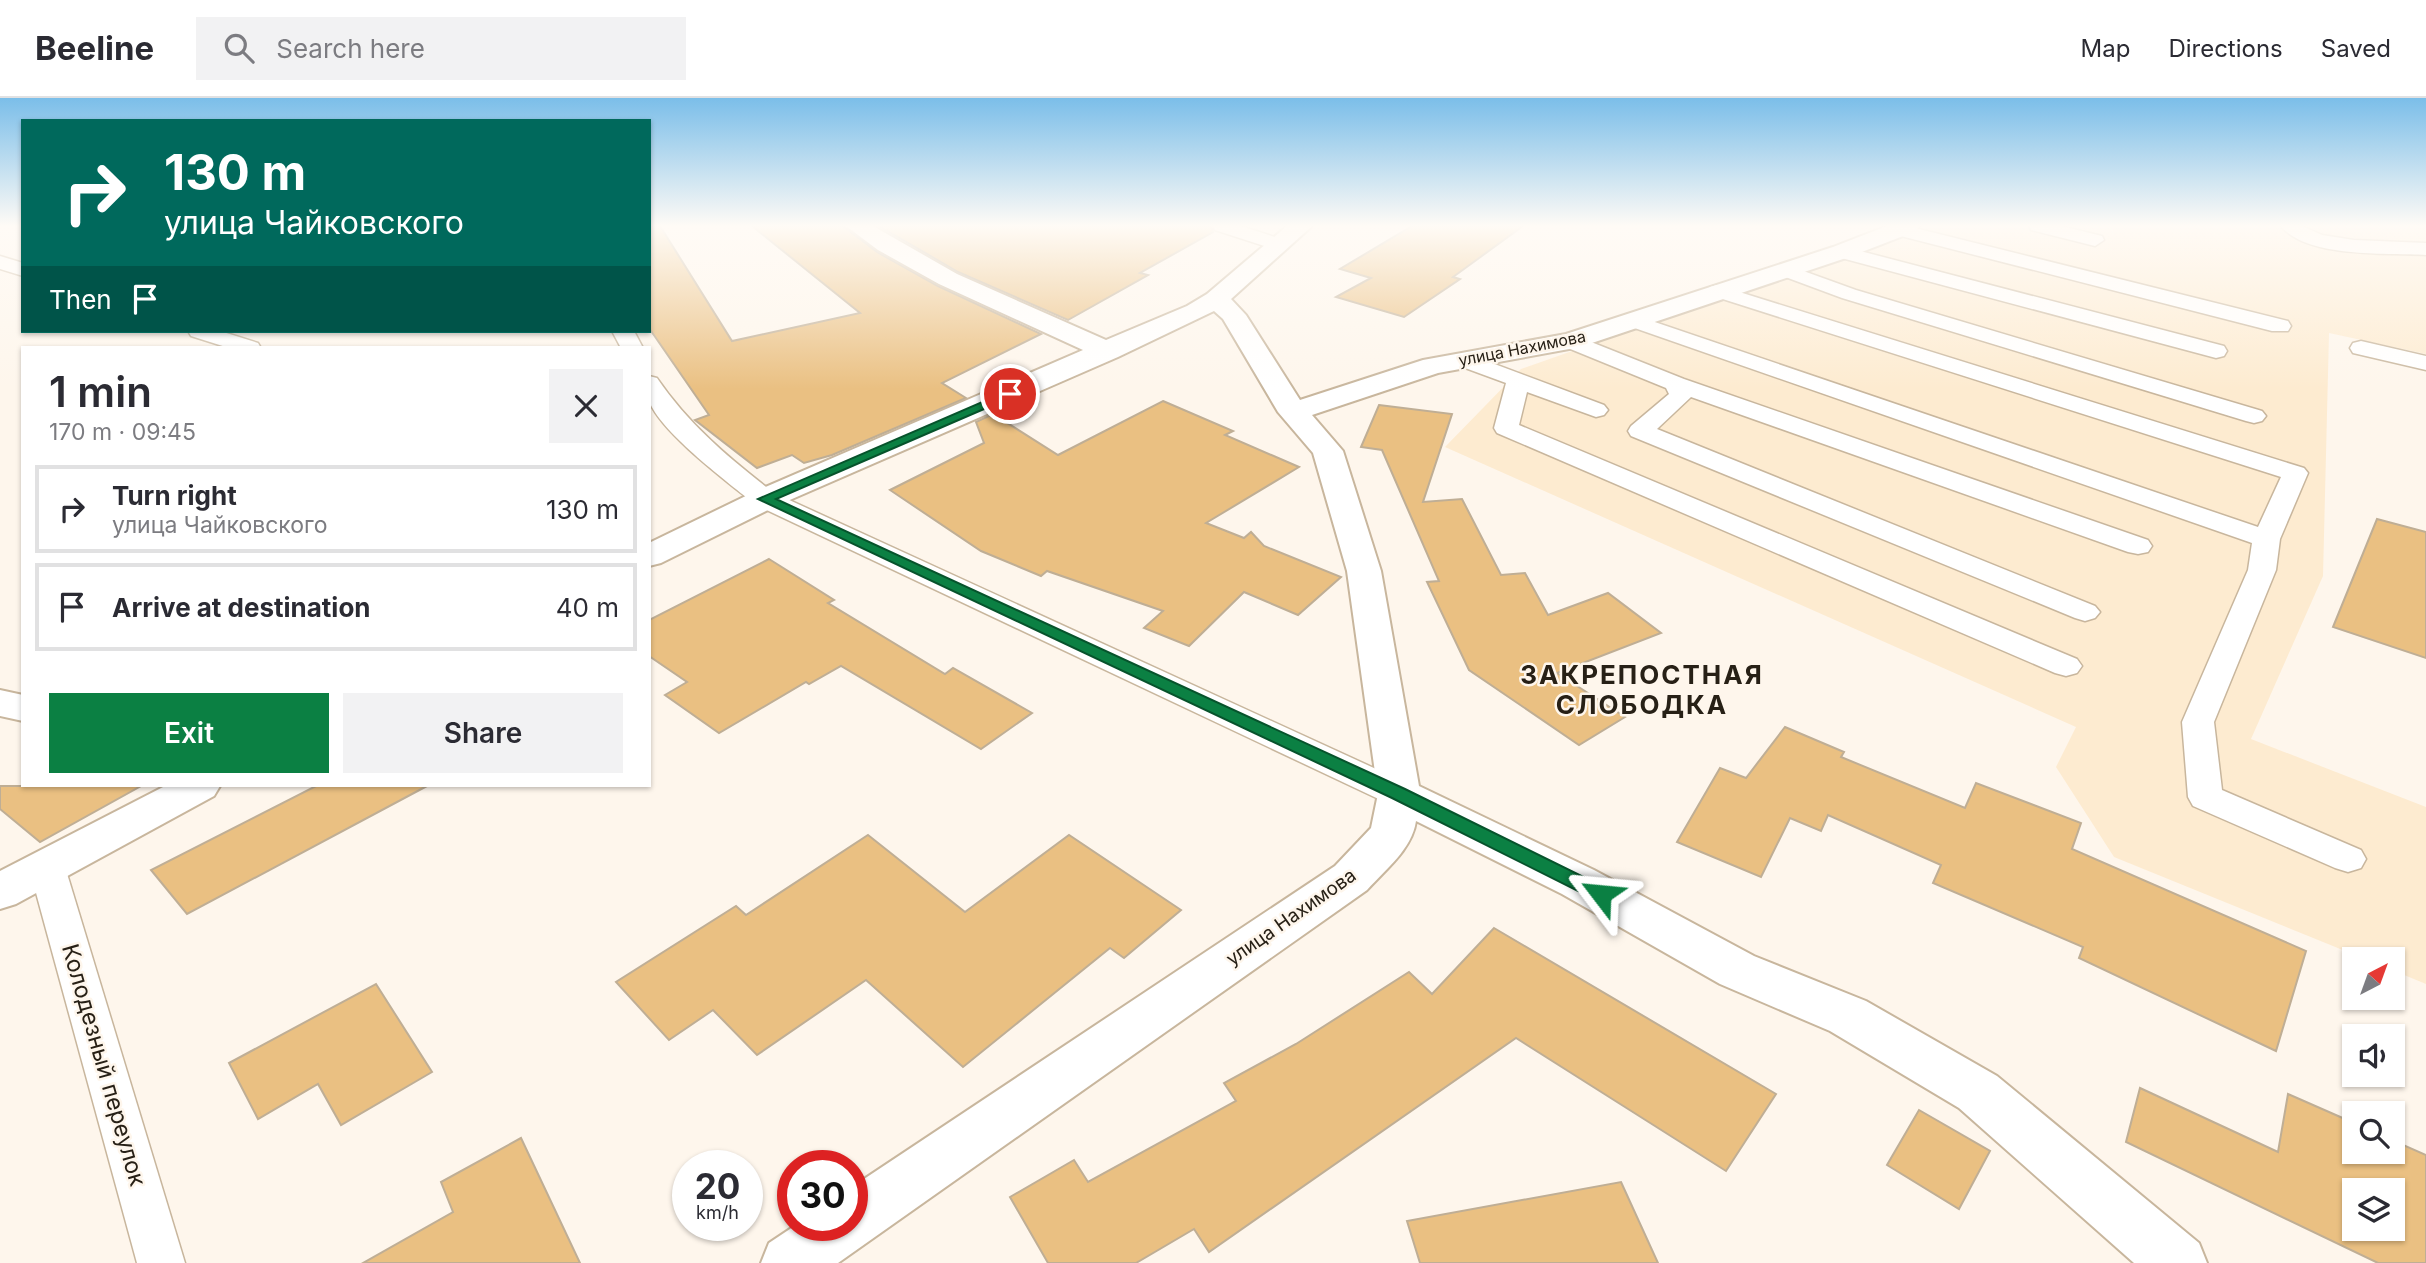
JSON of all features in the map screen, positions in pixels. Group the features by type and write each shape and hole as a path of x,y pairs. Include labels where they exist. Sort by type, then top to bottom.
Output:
{"street":[{"path":"949,280 1108,352"},
{"path":"651,555 765,499 1108,352 1196,311 1216,299 1238,280"},
{"name":"улица Нахимова","path":"1293,412 1433,366 1571,341 1751,280"},
{"name":"улица Нахимова","path":"868,1209 1351,878 1392,834 1399,794 1364,571 1328,450 1293,412 1233,315 1216,299"},
{"path":"0,703 21,708"},
{"path":"0,892 197,787"},
{"path":"1399,794 1578,882 1737,970 1848,1016 1978,1092 2178,1263"},
{"path":"789,1263 821,1241"}],"lane":[{"path":"1813,280 1862,298 2254,416"},
{"path":"1949,280 2216,351"},
{"path":"2105,280 2280,326"},
{"path":"1717,291 2295,473 2266,539 2262,570 2198,722 2205,797 2348,859"},
{"path":"1633,321 2266,539"},
{"path":"205,333 244,346"},
{"path":"1571,341 1676,384 2138,546"},
{"path":"2361,348 2426,363"},
{"path":"1465,360 1596,410"},
{"path":"1518,380 1506,428 2066,666"},
{"path":"1676,384 1681,395 1640,431 2085,612"},
{"path":"651,387 662,407 710,455 765,499 1399,794"},
{"name":"Колодезный переулок","path":"47,867 161,1263"}],"shaded area":[{"path":"1773,280 2426,280 2426,354 2329,333 2323,576 2251,739 2426,807 2426,984 2405,975 2405,947 2342,947 2342,950 2114,857 2056,767 2076,727 1445,447 1521,369"}],"building":[{"path":"651,280 694,280 732,341 860,313 819,280 928,280 1041,334 942,383 966,398 832,455 804,463 792,455 757,468 695,420 709,415 651,331"},
{"path":"977,280 1138,280 1068,320"},
{"path":"1367,280 1458,280 1404,317 1336,297"},
{"path":"1163,401 1233,431 1225,435 1299,467 1206,523 1244,538 1251,532 1264,546 1341,577 1298,615 1244,592 1189,646 1144,628 1163,611 1047,571 1041,576 981,551 890,490 984,443 976,422 993,414 1058,455"},
{"path":"1379,405 1452,414 1423,502 1462,499 1501,575 1525,573 1548,615 1608,593 1661,633 1557,673 1625,717 1579,745 1469,670 1427,582 1439,581 1382,450 1361,447"},
{"path":"2377,519 2426,532 2426,658 2333,627"},
{"path":"769,559 834,600 828,603 945,674 953,668 1032,713 981,749 841,666 809,684 806,682 719,733 665,695 687,682 651,657 651,619"},
{"path":"1785,727 1844,752 1841,757 1965,808 1976,783 2081,823 2072,849 2306,951 2276,1051 2079,958 2083,947 1933,883 1941,865 1828,815 1821,831 1790,818 1761,877 1677,842 1720,768 1746,778"},
{"path":"0,786 139,787 40,842 0,809"},
{"path":"314,787 425,787 187,914 151,870"},
{"path":"868,835 965,912 1069,835 1181,910 1124,958 1110,948 963,1067 866,980 757,1055 713,1010 669,1040 616,982 736,906 746,915"},
{"path":"1494,928 1776,1094 1726,1171 1516,1038 1209,1252 1194,1229 1136,1263 1048,1263 1010,1197 1074,1160 1088,1182 1236,1101 1224,1083 1296,1044 1409,972 1432,994"},
{"path":"376,984 432,1072 341,1125 318,1084 258,1119 229,1063"},
{"path":"2140,1088 2278,1152 2288,1094 2342,1118 2342,1164 2405,1164 2405,1146 2426,1155 2426,1263 2378,1263 2126,1142"},
{"path":"1919,1110 1990,1151 1959,1209 1887,1165"},
{"path":"521,1138 580,1263 363,1263 453,1212 441,1182"},
{"path":"1621,1182 1658,1263 1420,1263 1407,1221"}],"district":[{"name":"ЗАКРЕПОСТНАЯ СЛОБОДКА","path":"1642,689"}],"route":[{"path":"1010,394 765,499 1399,794 1601,894"}]}
